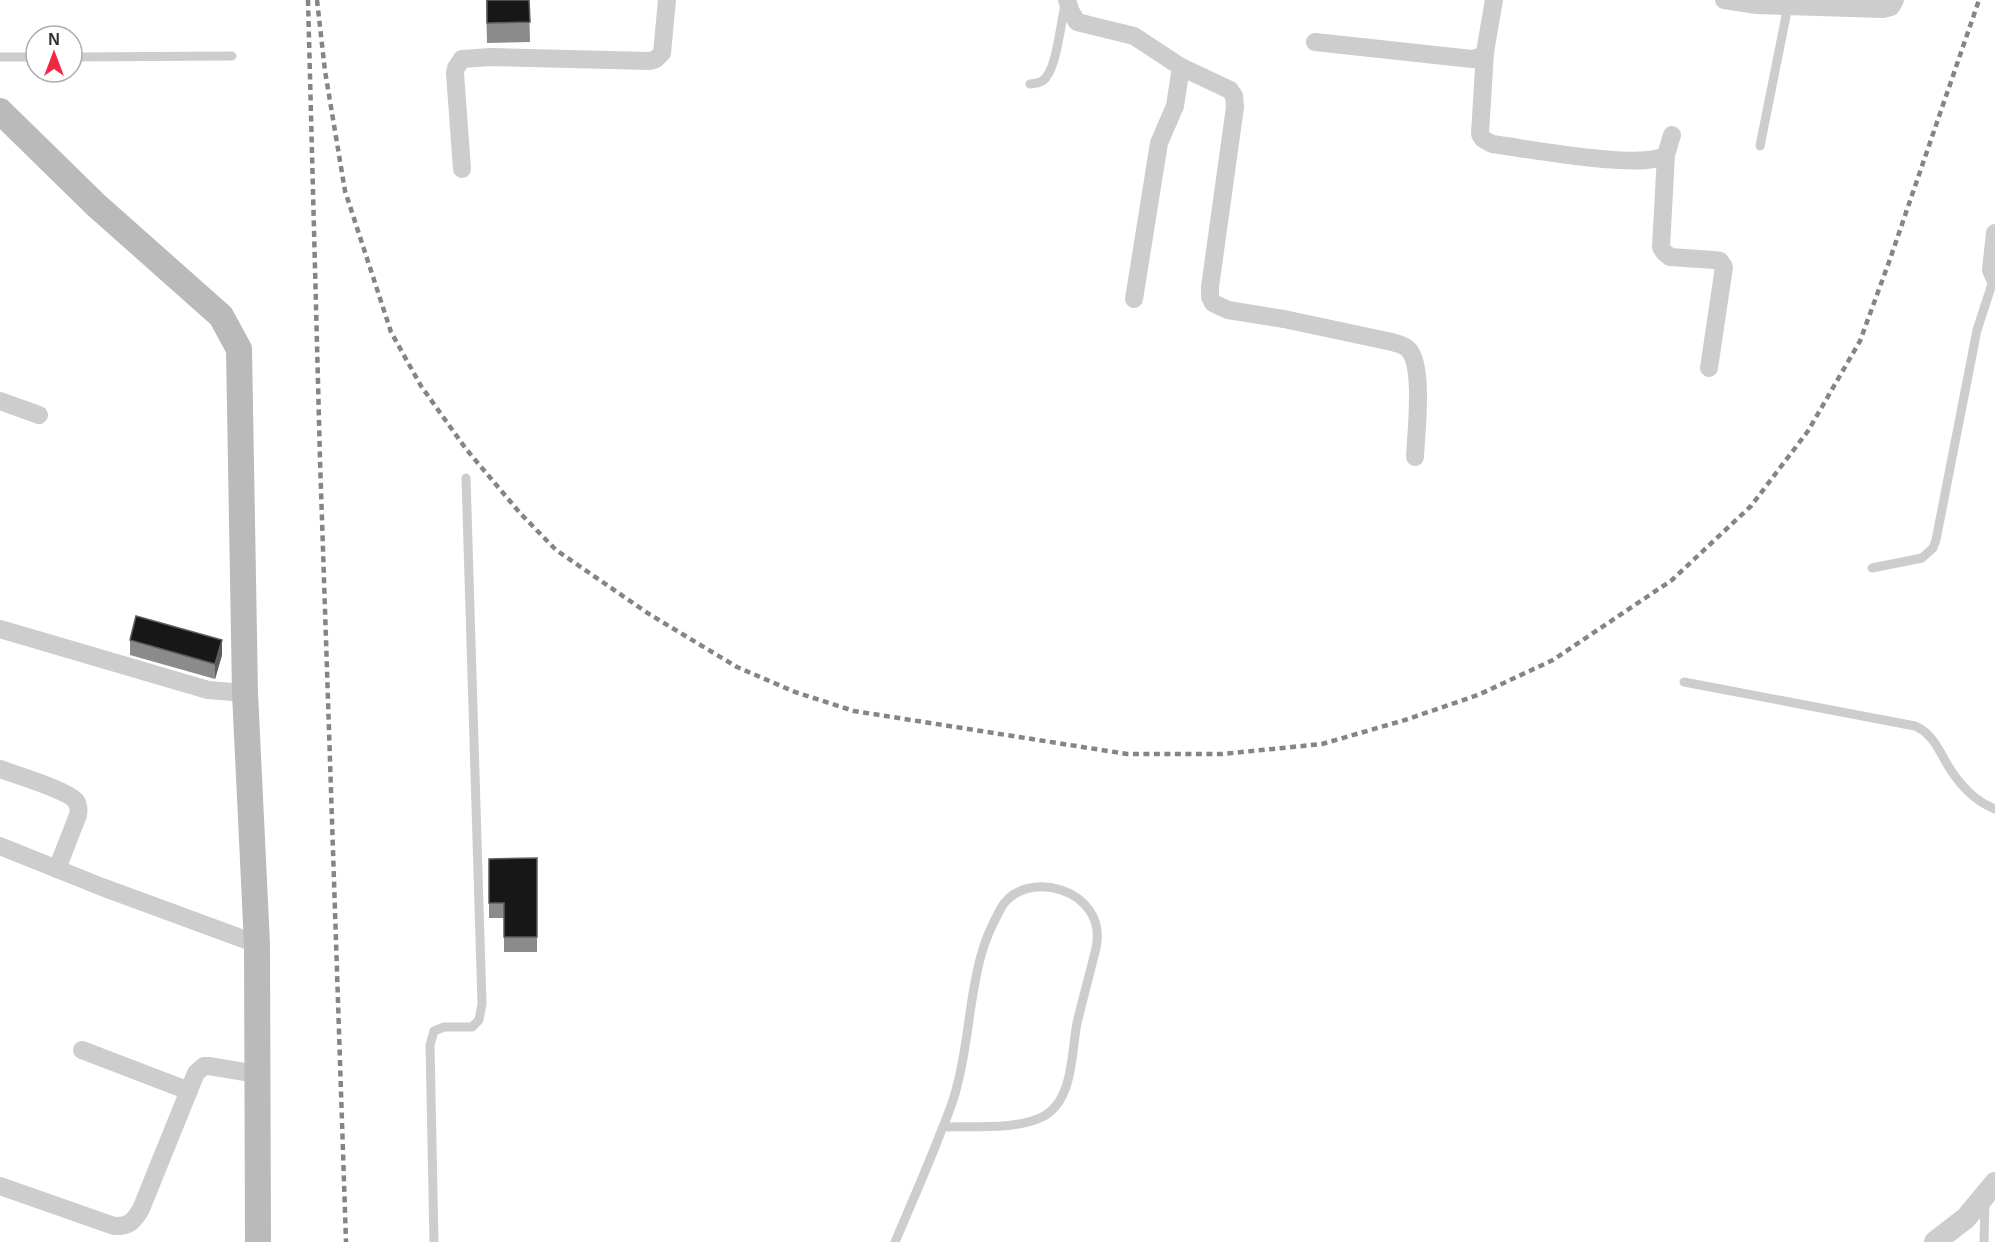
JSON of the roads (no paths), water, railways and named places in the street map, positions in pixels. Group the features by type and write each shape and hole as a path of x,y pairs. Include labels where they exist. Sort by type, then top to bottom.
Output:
{"main road":[{"path":"0,111 96,204 221,316 239,348 245,693 256,944 258,1242"}],"street":[{"path":"462,170 455,73 462,59 491,57 650,61 660,57 662,53 667,0"},
{"path":"1067,0 1077,22 1134,36 1181,68 1230,90 1234,96 1235,107 1210,287 1210,297 1213,303 1228,310 1294,321 1392,342 1410,350 1414,360 1419,396 1415,457"},
{"path":"1494,0 1485,52 1480,114 1480,134 1483,139 1492,144 1604,160 1652,161 1666,155"},
{"path":"1724,0 1757,5 1883,9 1891,7 1895,0"},
{"path":"1315,42 1472,59 1485,52"},
{"path":"1134,299 1159,143 1175,106 1181,68"},
{"path":"1672,135 1666,155 1661,247 1670,257 1720,261 1724,267 1709,368"},
{"path":"1994,278 1991,270 1995,232"},
{"path":"0,401 39,415"},
{"path":"0,629 208,690 245,693"},
{"path":"0,769 65,794 76,802 79,808 78,815 57,869"},
{"path":"0,846 256,944"},
{"path":"82,1050 189,1091"},
{"path":"0,1186 114,1226 123,1227 130,1224 141,1209 196,1073 204,1066 257,1074"},
{"path":"1935,1242 1966,1218 1990,1190"}],"lane":[{"path":"1030,84 1041,83 1052,67 1067,0"},
{"path":"1760,146 1788,6"},
{"path":"84,57 232,56"},
{"path":"0,57 24,57"},
{"path":"1872,568 1922,558 1933,548 1977,330 1994,278"},
{"path":"434,1242 430,1045 434,1031 444,1027 472,1027 479,1020 482,1004 466,478"},
{"path":"1684,682 1923,729 1970,794 1995,809"},
{"path":"895,1242 943,1127 957,1087 982,950 1001,907 1012,897 1029,889 1048,887 1063,890 1079,899 1092,912 1097,924 1098,940 1077,1025 1069,1077 1058,1102 1042,1118 1026,1122 999,1126 943,1127"},
{"path":"1984,1242 1990,1190"}],"railway":[{"path":"308,0 320,459 346,1242"},
{"path":"317,0 325,71 345,191 391,332 421,386 466,449 520,513 556,550 649,614 737,667 795,692 854,711 1127,754 1222,754 1322,744 1405,720 1478,695 1553,660 1672,580 1751,506 1808,431 1860,341 1979,0"}]}
